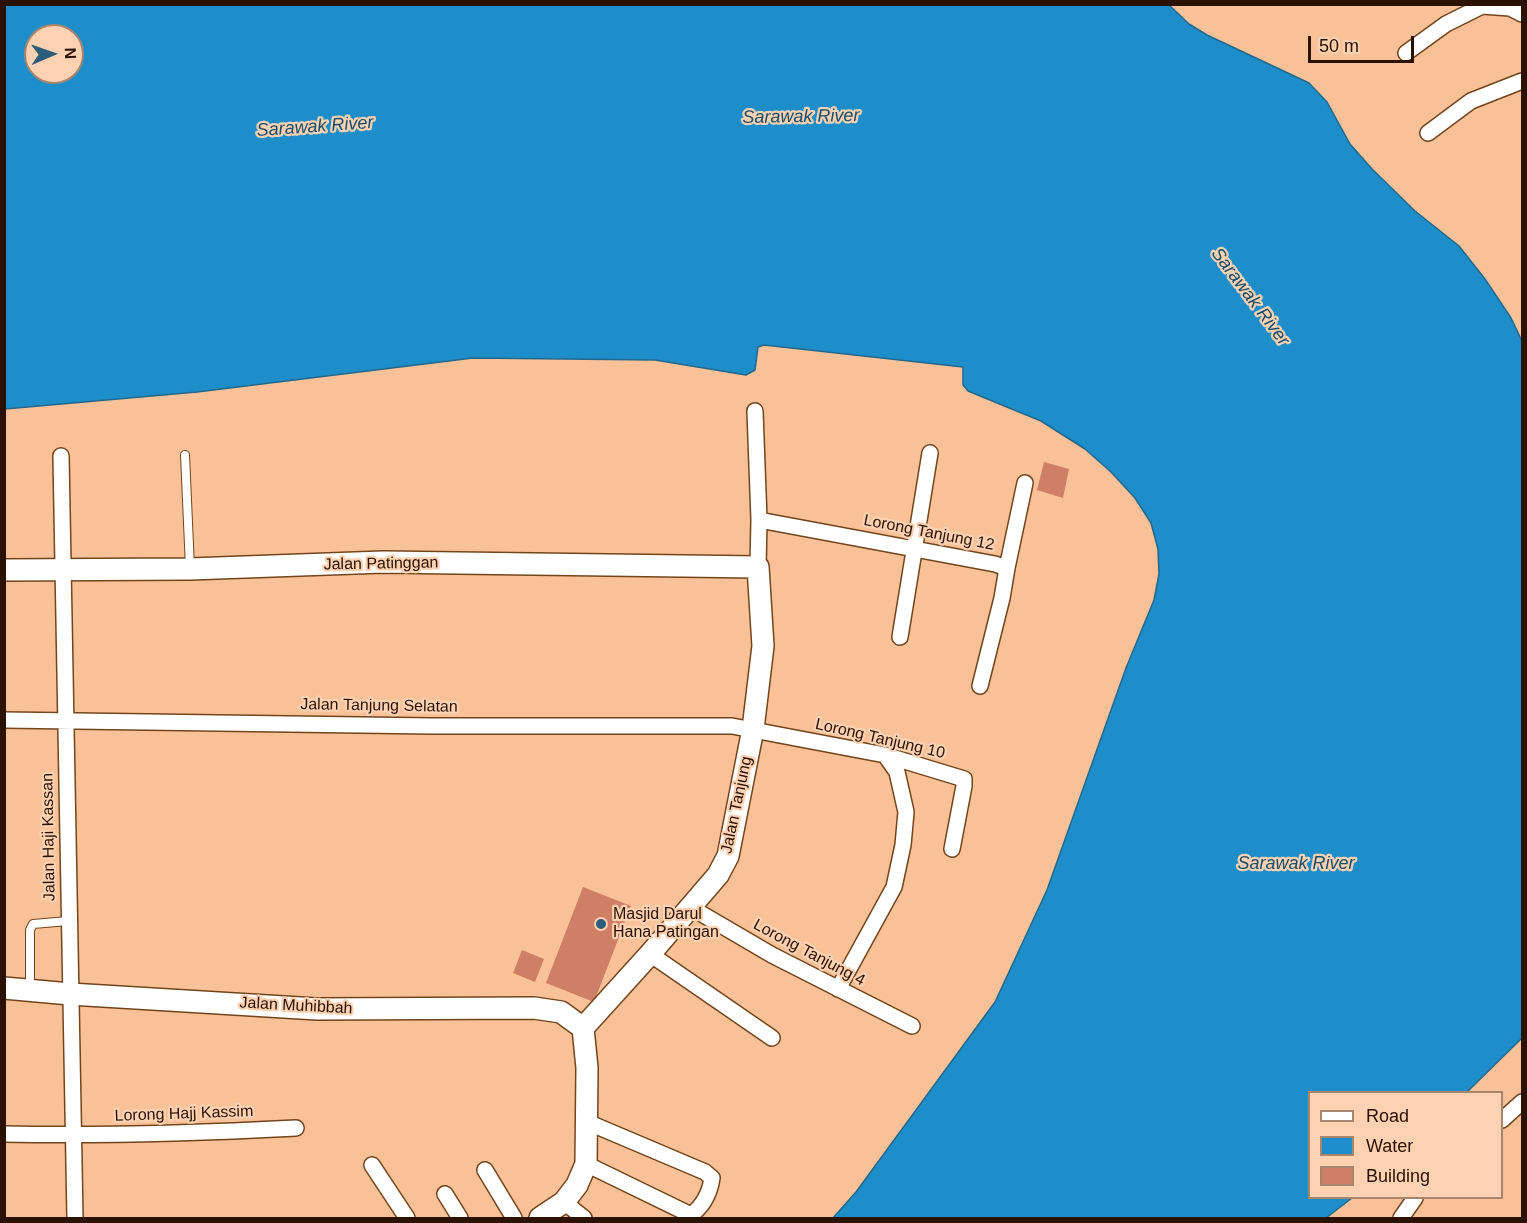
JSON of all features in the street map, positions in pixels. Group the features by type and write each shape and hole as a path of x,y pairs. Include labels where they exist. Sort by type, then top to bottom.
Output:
{"main road":[{"name":"Jalan Patinggan","path":"4,570 190,569 383,562 758,567"},
{"name":"Jalan Tanjung","path":"583,1028 718,875 728,856 753,729 763,646 758,567"},
{"name":"Jalan Muhibbah","path":"4,988 69,994 341,1009 534,1008 561,1012 583,1028"},
{"path":"544,1217 564,1202 577,1185 586,1164 587,1068 583,1028"}],"street":[{"path":"1406,53 1446,24 1482,6 1510,8 1522,14"},
{"path":"1428,133 1471,101 1522,81"},
{"path":"755,411 759,520 758,567"},
{"path":"900,637 930,453"},
{"name":"Jalan Haji Kassan","path":"61,456 69,994 75,1218"},
{"path":"1007,568 1025,483"},
{"name":"Lorong Tanjung 12","path":"759,520 1007,568 1002,598 980,686"},
{"name":"Jalan Tanjung Selatan","path":"4,720 137,720 432,726 720,726 753,729"},
{"name":"Lorong Tanjung 10","path":"753,729 885,755 964,779 952,849"},
{"path":"838,989 894,886 903,845 906,812 903,794 897,772 885,755"},
{"name":"Lorong Tanjung 4","path":"690,907 838,989 912,1026"},
{"path":"650,954 772,1038"},
{"path":"1503,1119 1522,1102"},
{"path":"586,1164 691,1215 698,1210 710,1189 712,1178 705,1172 587,1122"},
{"name":"Lorong Hajj Kassim","path":"4,1134 204,1133 296,1128"},
{"path":"372,1165 407,1218"},
{"path":"485,1170 514,1218"},
{"path":"445,1194 460,1218"},
{"path":"1401,1218 1414,1199"},
{"path":"564,1202 584,1218"}],"lane":[{"path":"185,455 190,569"},
{"path":"30,991 30,930 33,924 41,921 68,921"}],"water":[{"name":"Sarawak River","path":"5,4 1169,5 1189,24 1207,35 1309,83 1327,102 1350,144 1372,169 1415,211 1459,246 1511,318 1522,341 1522,1038 1468,1091 1308,1091 1308,1199 1351,1199 1326,1218 833,1218 856,1192 995,1002 1047,890 1126,668 1154,600 1159,574 1158,549 1151,523 1135,498 1085,449 1041,421 968,391 963,385 963,367 764,345 758,347 755,370 746,375 655,360 473,358 197,392 5,409"}],"building":[{"path":"1044,462 1069,469 1063,498 1037,490"},
{"path":"583,887 631,906 594,1002 546,983"},
{"path":"522,950 544,959 535,982 513,973"}],"place":[{"name":"Masjid Darul Hana Patingan","path":"601,924"}]}
